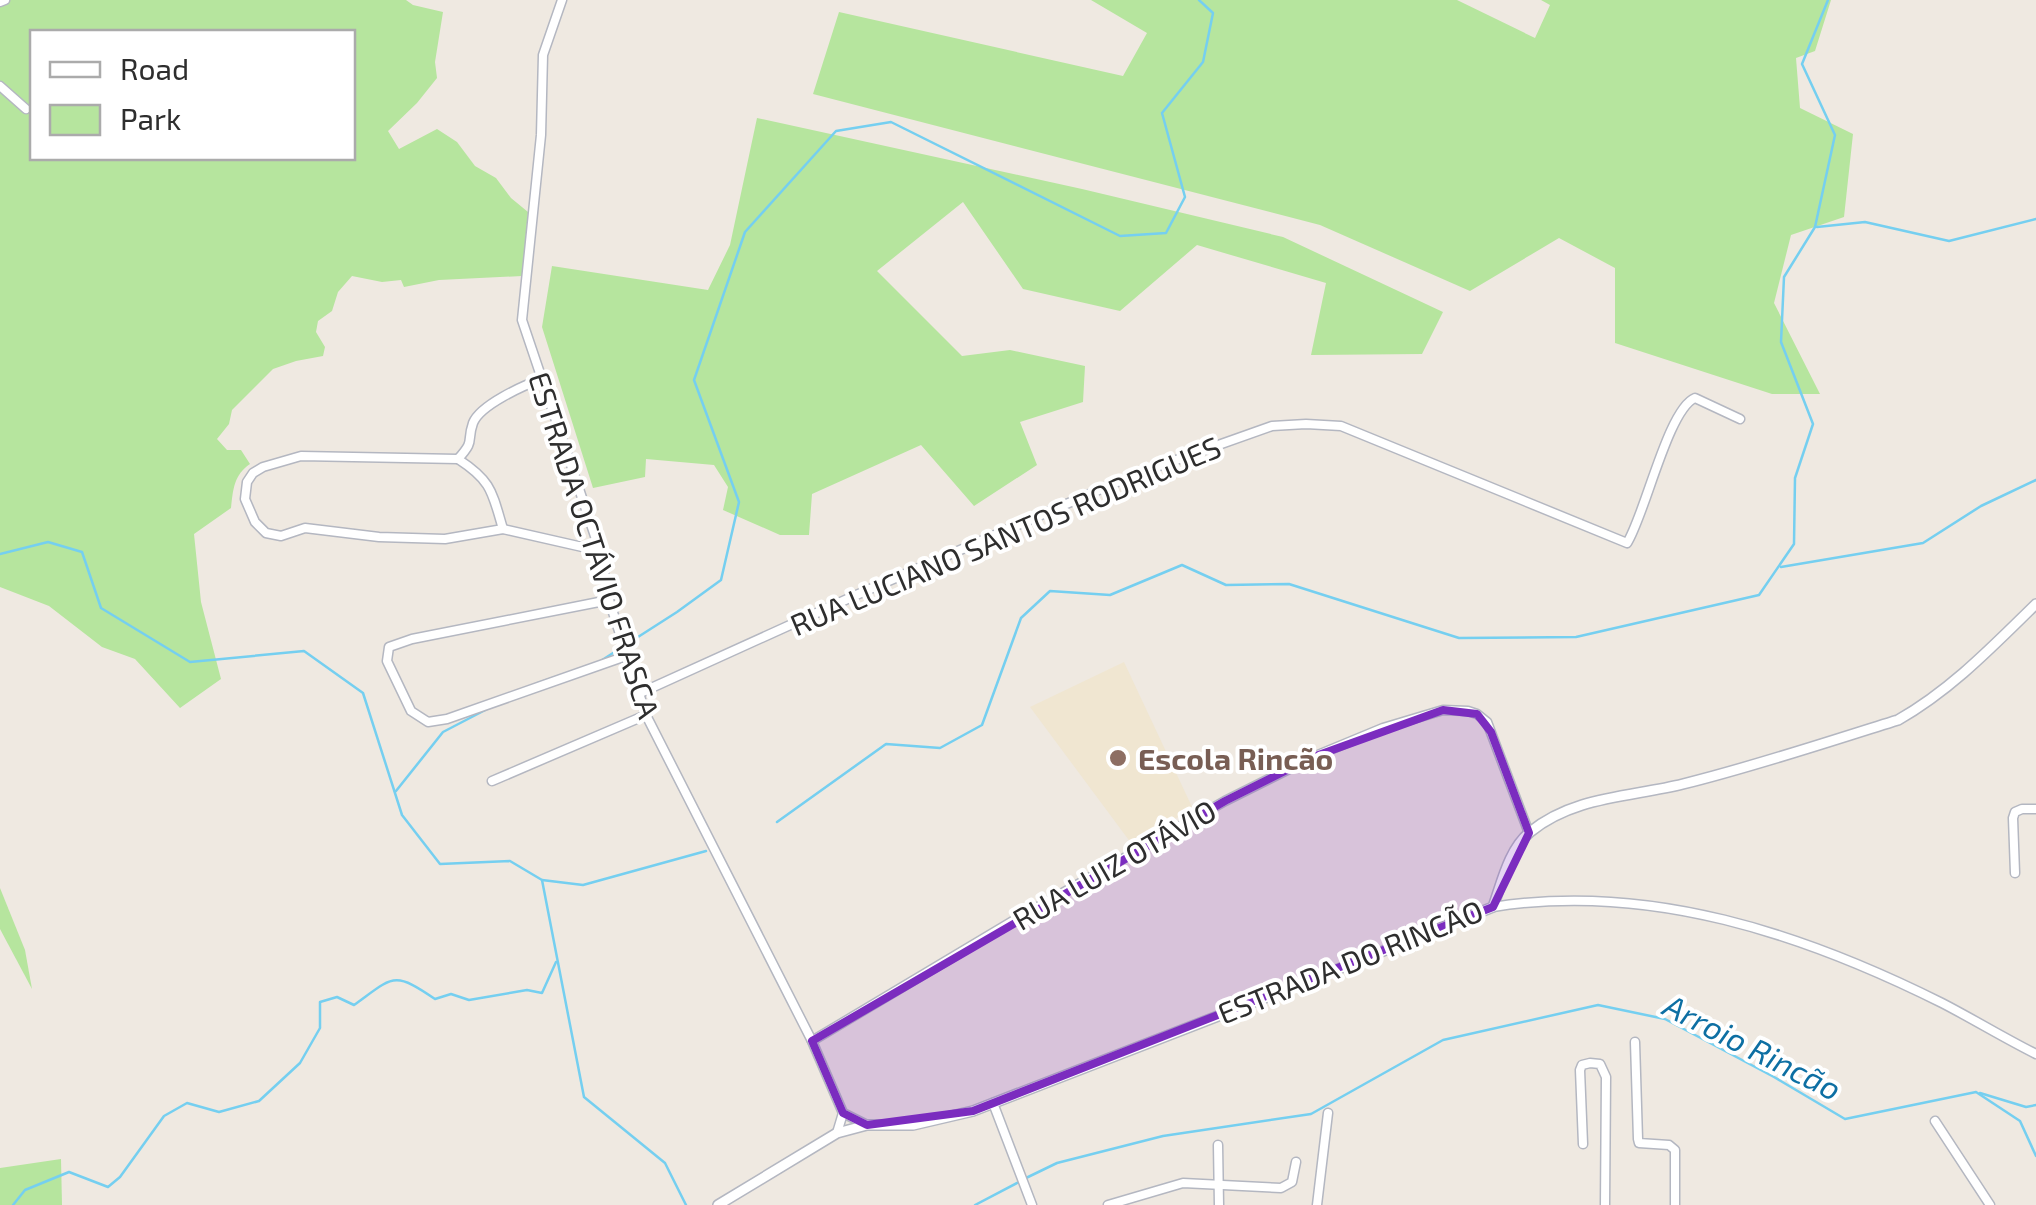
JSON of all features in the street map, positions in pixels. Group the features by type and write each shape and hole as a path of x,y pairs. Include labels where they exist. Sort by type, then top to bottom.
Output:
{"street":[{"name":"ESTRADA OCTÁVIO FRASCA","path":"562,0 543,55 541,135 522,320 600,551 609,600 646,715 812,1041 843,1113"},
{"path":"0,86 26,109"},
{"path":"458,459 471,445 472,424 481,410 542,379"},
{"name":"RUA LUCIANO SANTOS RODRIGUES","path":"638,694 1130,476 1272,426 1341,426 1627,543 1686,403 1695,398 1740,419"},
{"path":"504,528 491,488 478,472 458,459 301,456 263,466 253,473 244,500 255,522 266,533 280,536 305,528 378,537 445,539 504,528 600,551"},
{"path":"609,600 412,639 390,647 388,661 407,705 428,722 447,719 626,656"},
{"name":"ESTRADA DO RINCÃO","path":"718,1205 836,1133 867,1125 913,1125 973,1111 1493,907 1511,858 1529,833 1554,816 1582,803 1681,785 1898,720 1948,688 2036,604"},
{"name":"RUA LUIZ OTÁVIO","path":"812,1041 1012,921 1225,801 1313,756 1383,728 1443,710 1468,711 1486,722 1529,833"},
{"path":"492,781 646,715"},
{"path":"2015,873 2013,818 2022,808 2036,809"},
{"path":"1493,907 1530,901 1596,901 1698,912 1760,928 1866,968 2036,1054"},
{"path":"1634,1042 1639,1143 1669,1145 1675,1150 1675,1205"},
{"path":"1583,1144 1580,1070 1582,1065 1600,1064 1606,1077 1605,1205"},
{"path":"993,1103 1032,1205"},
{"path":"836,1133 843,1113 867,1125"},
{"path":"1317,1205 1328,1113"},
{"path":"1935,1122 1990,1205"},
{"path":"1218,1145 1218,1205"},
{"path":"1108,1205 1183,1183 1282,1188 1292,1182 1296,1162"}],"highlighted area":[{"path":"1443,710 1477,714 1491,732 1529,833 1493,907 973,1111 867,1125 843,1113 812,1041 1225,801 1313,757"}],"shaded area":[{"name":"Escola Rincão","path":"1124,662 1193,809 1131,843 1030,707"}],"green space":[{"path":"0,0 406,0 443,12 435,62 437,78 388,131 399,149 437,129 457,142 475,166 496,178 528,212 522,276 439,280 404,287 401,280 382,282 352,276 338,292 332,311 318,321 316,332 325,347 323,356 273,369 232,410 229,424 217,439 227,450 241,450 250,464 237,478 231,508 194,534 201,602 221,679 180,708 135,659 102,647 49,606 0,587"},
{"path":"1091,0 1457,0 1535,38 1550,5 1541,0 1831,0 1815,51 1796,58 1800,108 1853,134 1844,217 1791,235 1774,303 1820,394 1772,394 1615,343 1615,268 1559,238 1470,291 1320,225 813,94 839,12 1123,76 1147,33"},
{"path":"757,118 1283,237 1443,312 1422,354 1311,355 1326,283 1197,245 1120,311 1023,289 963,202 877,271 962,356 1010,350 1085,366 1083,402 1020,422 1037,465 974,506 921,445 812,494 809,535 780,535 723,510 728,487 714,465 646,459 645,477 593,488 542,327 552,266 708,290 730,245"},
{"path":"0,888 25,950 32,989 0,929"},
{"path":"61,1159 62,1205 0,1205 0,1168"}],"waterway":[{"path":"599,662 721,580 739,502 694,380 745,232 836,131 891,122 1120,236 1166,233 1185,197 1162,113 1203,62 1213,13 1199,0"},
{"path":"777,822 886,744 940,748 982,725 1021,618 1050,591 1110,595 1182,565 1226,585 1289,584 1459,638 1576,637 1759,595 1794,544 1795,478 1813,424 1781,342 1784,277 1815,227 1835,135 1802,64 1828,0"},
{"path":"1817,227 1865,222 1949,241 2036,219"},
{"path":"1781,567 1923,543 1981,506 2036,480"},
{"name":"Arroio Rincão","path":"0,554 48,542 82,552 101,608 190,662 304,651 363,693 402,815 440,864 510,861 542,880 584,1097 665,1163 686,1205"},
{"path":"538,683 573,671"},
{"path":"396,791 443,732 491,707"},
{"path":"542,880 583,885 706,851"},
{"path":"13,1205 25,1190 69,1172 108,1187 120,1177 164,1116 187,1103 219,1112 259,1101 300,1063 320,1028 320,1002 337,997 354,1005 393,981 410,984 435,999 451,994 469,1000 527,990 542,993 556,962"},
{"name":"Arroio Rincão","path":"1026,1178 1057,1163 1163,1136 1311,1114 1443,1040 1598,1005 1665,1019 1845,1119 1976,1092 2020,1121 2036,1156"},
{"path":"1980,1093 2026,1107 2036,1105"},
{"name":"Arroio Rincão","path":"975,1205 1019,1182"}],"place":[{"name":"Escola Rincão","path":"1118,758"}]}
